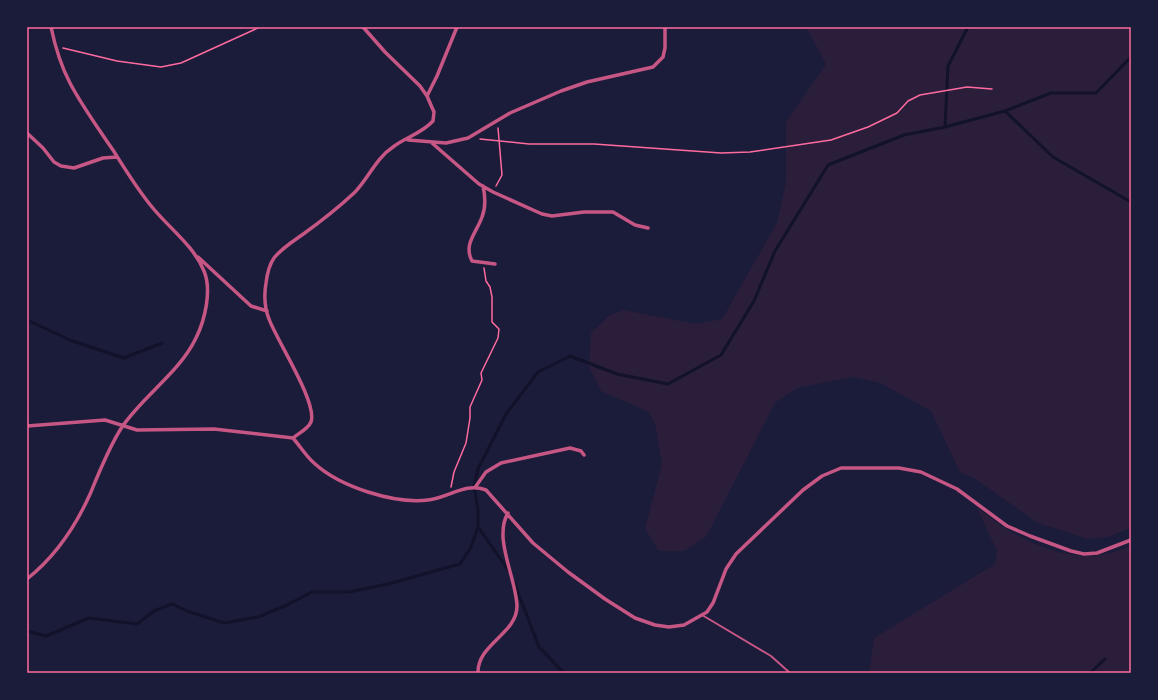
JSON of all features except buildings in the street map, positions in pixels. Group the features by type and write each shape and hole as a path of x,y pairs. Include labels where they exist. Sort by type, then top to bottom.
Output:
{"street":[{"path":"51,27 55,46 69,82 118,158 152,207 197,256 251,306 267,311"},
{"path":"27,426 105,420 137,430 214,429 293,438 307,427 311,422 311,413 296,373 269,320 267,311 265,284 273,259 285,246 319,222 355,191 386,152 398,143 424,130 433,121 434,112 427,96 420,86 385,52 363,27"},
{"path":"427,96 457,27"},
{"path":"406,140 446,143 468,138 498,120 561,91 587,82 653,67 663,57 665,48 665,27"},
{"path":"27,133 43,148 54,162 61,166 74,168 103,158 118,158"},
{"path":"432,143 482,186 542,214 552,216 584,212 613,212 635,225 648,228"},
{"path":"482,186 484,197 483,213 470,244 471,259 476,262 495,264"},
{"path":"27,579 47,562 58,550 79,517 91,492 99,469 123,426 184,356 196,338 206,303 207,286 205,273 197,256"},
{"path":"293,438 308,457 321,469 362,489 407,500 428,500 443,497 461,489 476,486 486,490 534,542 568,572 605,599 635,618 655,625 669,627 684,625 702,615 713,603 726,569 736,554 803,490 822,476 841,468 899,468 921,472 957,489 1007,526 1071,551 1084,554 1097,553 1131,540"},
{"path":"476,486 486,472 501,463 563,449 576,449 584,455"},
{"path":"478,673 483,656 506,630 515,615 517,606 502,530 503,520 508,513"}],"lane":[{"path":"702,615 770,656 790,673"}],"path":[{"path":"55,46 117,61 160,67 181,63 260,27"},
{"path":"468,138 529,144 655,147 721,153 750,152 831,140 868,127 896,113 908,101 920,95 967,87 992,89"},
{"path":"493,192 502,174 498,120"},
{"path":"452,493 451,486 454,472 466,443 470,408 482,380 481,374 498,338 500,329 492,322 492,297 482,263"}],"shaded area":[{"path":"806,27 1131,27 1131,528 1108,537 1088,539 1038,523 974,478 960,472 931,411 880,383 853,377 797,388 775,403 706,537 684,551 659,551 645,529 662,464 655,424 649,412 601,391 589,367 591,333 610,315 624,310 696,324 722,319 777,223 786,182 786,122 826,64"},
{"path":"976,506 1010,531 1049,549 1069,554 1090,556 1111,553 1131,545 1131,673 869,673 874,638 995,564 997,551"}],"waterway":[{"path":"945,127 948,66 968,27"},
{"path":"27,631 46,636 89,618 137,624 154,611 172,604 187,611 224,623 258,617 287,605 312,592 349,592 388,584 460,564 471,547 478,527 478,510 474,487 478,469 506,414 538,372 570,356 617,374 668,384 721,355 754,301 775,251 828,165 904,135 945,127 1005,111 1051,93 1096,93 1131,57"},
{"path":"1005,111 1053,157 1131,202"},
{"path":"27,320 70,340 124,358 162,343"},
{"path":"478,527 509,571"},
{"path":"514,582 539,647 564,673"},
{"path":"1090,673 1105,659"}]}
